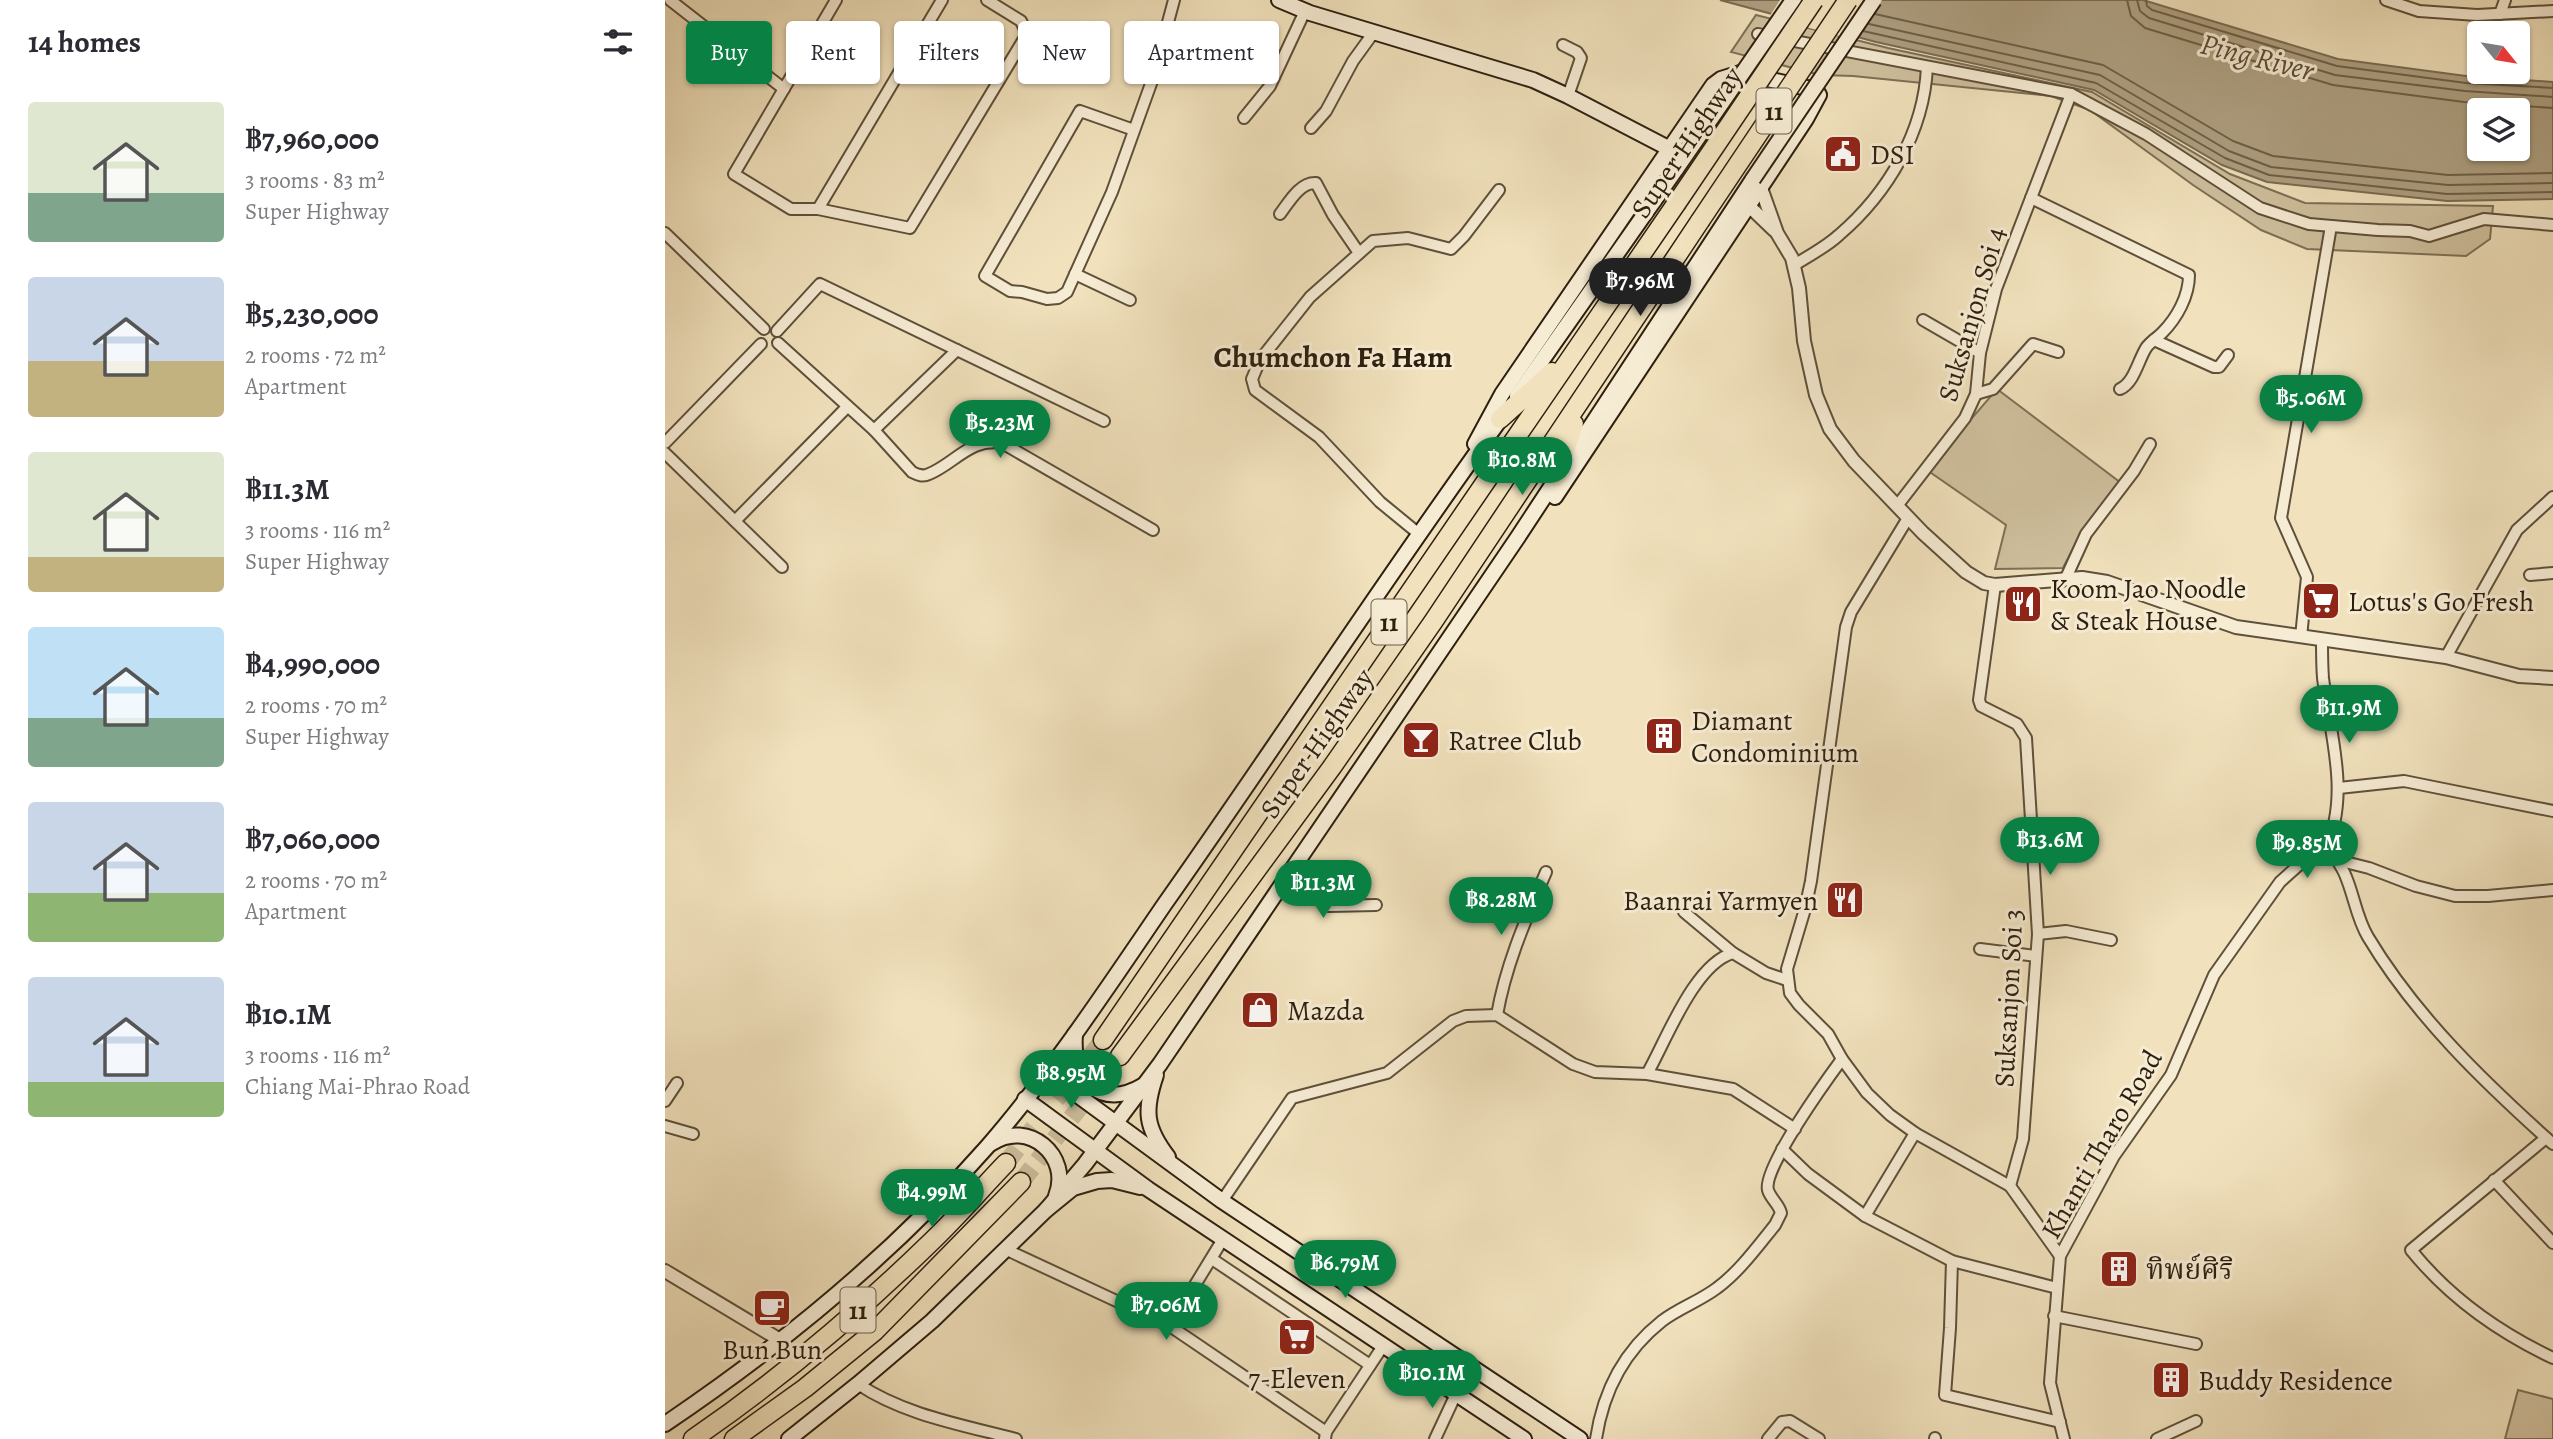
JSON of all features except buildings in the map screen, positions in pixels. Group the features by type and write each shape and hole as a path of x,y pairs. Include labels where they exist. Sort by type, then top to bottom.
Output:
{"highway":[{"name":"Super Highway","path":"1103,1040 1814,0"},
{"name":"Super Highway","path":"1120,1056 1332,767 1848,0"},
{"path":"1500,419 1576,350"},
{"path":"1556,477 1581,400"},
{"name":"11","path":"693,1439 790,1368 861,1307 934,1240 1006,1163"},
{"name":"11","path":"734,1439 805,1388 875,1331 1021,1182"}],"main road":[{"path":"1279,0 1305,11 1533,80 1671,149"},
{"path":"665,1424 780,1340 878,1257 988,1145 1025,1099 1075,1034 1419,534 1793,0"},
{"path":"789,1439 932,1321 1007,1250 1049,1207 1146,1084 1757,183 1874,0"},
{"path":"1459,477 1488,416 1502,394 1713,85 1731,74 1740,73 1816,90 1819,95 1815,104 1757,183 1749,206 1553,499 1518,537"},
{"path":"1075,1034 1074,1059 1077,1069 1092,1087 1113,1094 1125,1094 1146,1084"},
{"path":"1160,1064 1148,1104 1148,1119 1158,1144 1175,1165"},
{"path":"1046,1072 1222,1201 1580,1439"},
{"path":"1025,1099 1148,1189 1524,1439"},
{"path":"988,1145 998,1139 1020,1135 1031,1137 1050,1150 1060,1176 1057,1193 1049,1207"},
{"path":"1049,1207 1073,1188 1097,1181 1112,1180 1148,1189"}],"street":[{"path":"670,0 784,89"},
{"path":"836,0 734,174 791,209 818,209 910,228 1027,34 1021,21 986,0"},
{"path":"818,209 943,0"},
{"path":"1134,130 1080,111 985,276 1010,291 1047,299 1058,298 1067,292 1112,192 1153,78 1174,0"},
{"path":"2386,0 2419,12 2477,15 2553,11"},
{"path":"2500,14 2505,0"},
{"path":"1244,118 1270,86 1305,11"},
{"path":"1311,128 1326,111 1353,61 1374,32"},
{"path":"1758,34 2071,94 2146,134 2260,208 2309,223 2410,231 2429,236 2484,219 2553,225"},
{"path":"1563,45 1577,52 1581,58 1568,96"},
{"path":"1794,265 1837,237 1868,207 1898,166 1916,122 1926,87 1927,67"},
{"name":"Suksanjon Soi 4","path":"1897,506 1965,418 1976,394 1980,353 1996,289 2071,94"},
{"path":"1280,214 1304,186 1311,182 1316,183 1333,215 1359,253"},
{"path":"1757,183 1777,233 1792,258 1799,288 1804,341 1817,395 1830,429 1853,461 1908,518 1966,572 1984,583 1995,585 2083,578 2107,582 2236,627 2446,657 2519,676 2553,678"},
{"path":"1419,534 1380,502 1319,437 1255,390 1252,379 1260,360 1310,297 1373,241 1408,238 1451,249 1499,190"},
{"path":"2031,198 2189,275 2186,294 2175,316 2147,346 2126,386 2120,389"},
{"path":"1749,206 1777,233"},
{"path":"2301,637 2308,577 2281,518 2331,226"},
{"path":"665,233 764,329"},
{"path":"1075,274 1130,300"},
{"path":"777,331 820,284 1104,421"},
{"path":"1923,320 1980,353"},
{"path":"761,344 759,335 764,329 771,328 777,331 778,344"},
{"path":"2154,340 2214,367 2218,367 2228,355"},
{"path":"1976,394 1993,389 2035,343 2058,352"},
{"path":"761,344 770,348 778,344"},
{"path":"665,443 761,344"},
{"path":"778,344 874,430 912,472 920,476 929,474 975,446 990,442 1002,443 1153,530"},
{"path":"874,430 957,350"},
{"path":"735,521 847,407"},
{"path":"2065,580 2086,534 2134,471 2150,444"},
{"path":"665,453 782,567"},
{"path":"2446,657 2517,530 2553,497"},
{"path":"1908,518 1851,612 1846,627 1812,871 1805,909 1787,969 1787,980 1790,993 1798,1005 1828,1034 1842,1059 1867,1093 1890,1115 1915,1133 2010,1186 2060,1256"},
{"path":"2530,576 2553,573"},
{"name":"Suksanjon Soi 3","path":"1995,585 1979,700 1981,706 2017,724 2026,738 2038,934 2023,1139 2010,1186"},
{"path":"2322,640 2323,674 2339,789 2336,817 2327,845 2346,874 2366,935 2402,988 2441,1035 2489,1086 2550,1141 2494,1180 2411,1250 2433,1277 2489,1322 2553,1358"},
{"path":"2339,789 2404,781 2553,811"},
{"name":"Khanti Tharo Road","path":"2064,1439 2050,1384 2060,1256 2113,1156 2171,1075 2214,975 2280,882 2320,846 2327,845"},
{"path":"2337,860 2455,896 2553,890"},
{"path":"1497,1015 1502,983 1513,949 1546,872"},
{"path":"1285,878 1329,906 1376,905"},
{"path":"1684,912 1733,953 1766,973 1787,980"},
{"path":"2038,934 2066,930 2111,940"},
{"path":"1980,949 2036,956"},
{"path":"1647,1074 1685,1001 1705,973 1726,955 1733,953"},
{"path":"1222,1201 1293,1098 1387,1073 1453,1021 1466,1016 1497,1015 1573,1064 1595,1072 1647,1074 1733,1088 1795,1129"},
{"path":"1596,1439 1602,1405 1626,1358 1663,1320 1720,1286 1775,1225 1781,1213 1768,1190 1768,1181 1782,1149 1842,1059"},
{"path":"665,1101 677,1083"},
{"path":"665,1126 693,1134"},
{"path":"1865,1216 1915,1133"},
{"path":"1782,1149 1808,1174 1865,1216 1952,1261 2056,1288"},
{"path":"2494,1180 2553,1242"},
{"path":"1170,1326 1223,1239"},
{"path":"1007,1250 1170,1326 1326,1435 1383,1346"},
{"path":"1212,1259 1370,1365"},
{"path":"1952,1261 1951,1328 1945,1395 2060,1422"},
{"path":"665,1270 780,1340"},
{"path":"2054,1316 2196,1343"},
{"path":"858,1384 879,1399 1016,1439"},
{"path":"1436,1439 1456,1394"},
{"path":"1768,1439 1782,1422 1790,1420 1819,1439"},
{"path":"2157,1439 2196,1421"}],"shaded area":[{"path":"1756,15 1888,48 2092,92 2230,174 2305,203 2493,206 2490,239 2466,256 2307,249 2261,230 2193,185 2090,110 2051,96 1820,75 1731,52"},
{"path":"1997,389 2121,483 2081,533 2063,568 1995,569 2006,525 1927,470"},
{"path":"2518,1390 2553,1399 2553,1439 2505,1439"}],"water":[{"name":"Ping River","path":"1720,0 2143,0 2338,59 2467,76 2467,84 2553,82 2553,199 2447,201 2267,182 2222,165 2094,90 1876,42"}],"pier":[{"path":"1780,0 1882,0 1854,40 1769,17"}],"tunnel":[{"path":"1006,1163 1103,1040"},
{"path":"1021,1182 1120,1056"}],"place":[{"name":"DSI","path":"1843,154"},
{"name":"Lotus's Go Fresh","path":"2321,601"},
{"name":"Koom Jao Noodle & Steak House","path":"2023,604"},
{"name":"Diamant Condominium","path":"1664,736"},
{"name":"Ratree Club","path":"1421,740"},
{"name":"Baanrai Yarmyen","path":"1845,900"},
{"name":"Mazda","path":"1260,1010"},
{"name":"ทิพย์ศิริ","path":"2119,1269"},
{"name":"Bun Bun","path":"772,1308"},
{"name":"7-Eleven","path":"1297,1337"},
{"name":"Buddy Residence","path":"2171,1380"}],"district":[{"name":"Chumchon Fa Ham","path":"1333,357"}]}
